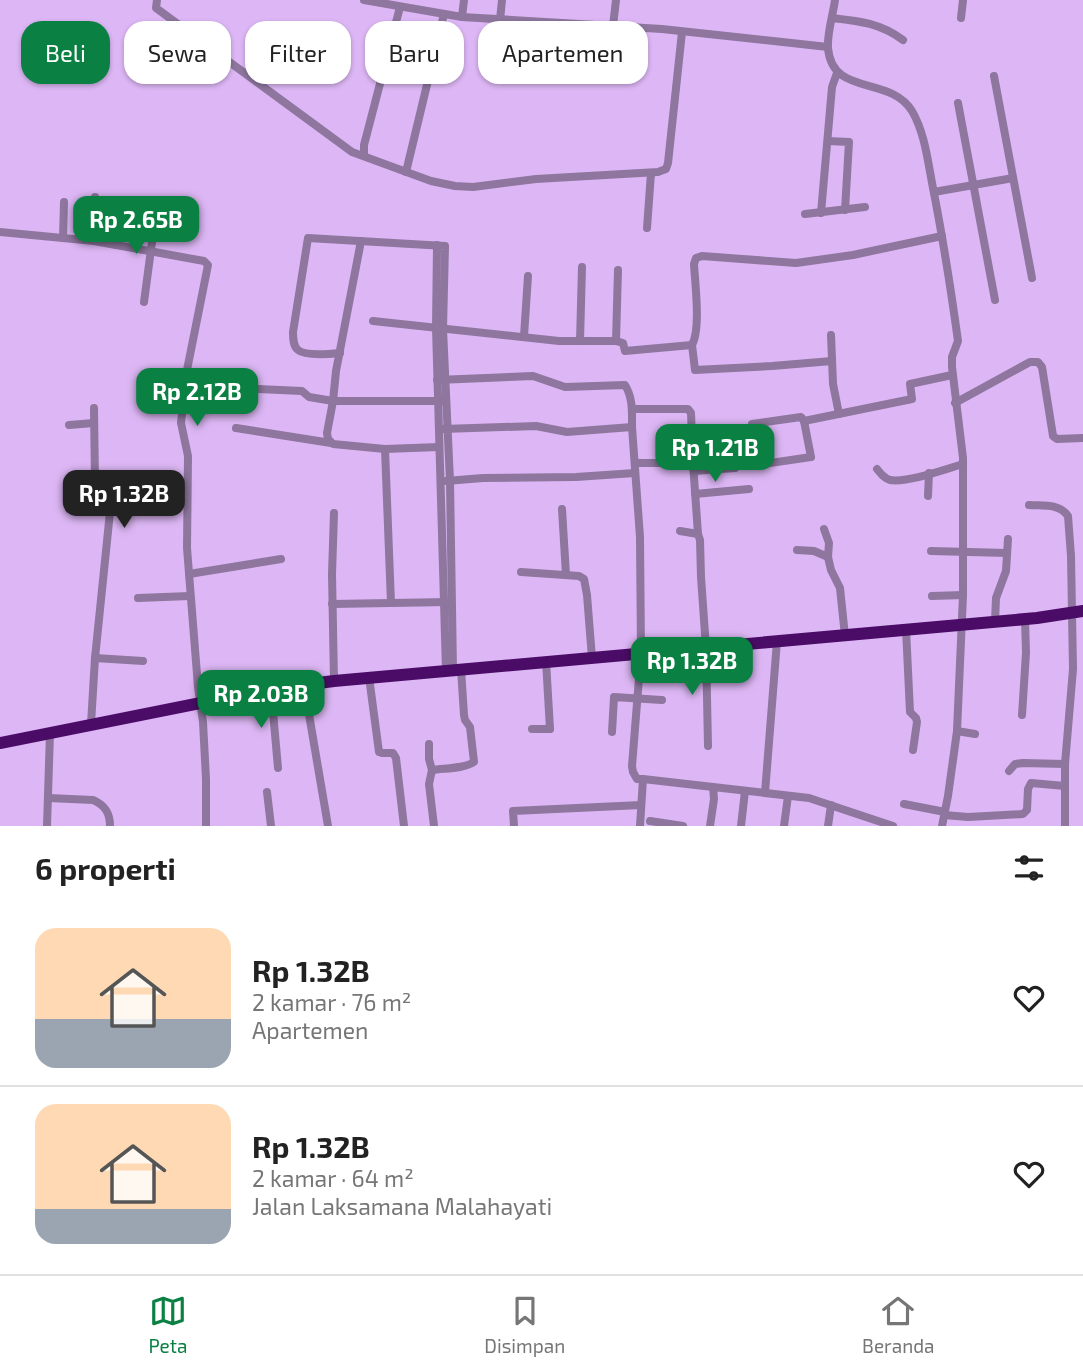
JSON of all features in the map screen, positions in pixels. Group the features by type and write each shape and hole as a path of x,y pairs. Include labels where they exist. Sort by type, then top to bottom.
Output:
{"highway":[{"path":"0,743 271,689 334,681 1025,619 1077,612"}],"street":[{"path":"157,0 156,8 348,149 431,181 455,187 536,179 651,173 666,169 682,32"},
{"path":"364,0 462,17 519,21"},
{"path":"424,10 426,0"},
{"path":"462,17 464,0"},
{"path":"500,20 502,0"},
{"path":"614,21 616,0"},
{"path":"835,0 828,47 837,73 893,94 913,113 922,136 942,236 958,341 952,357 952,374 963,464 959,691 957,731 942,826"},
{"path":"961,18 963,0"},
{"path":"365,155 365,145 400,7"},
{"path":"406,172 444,14"},
{"path":"832,18 868,23 894,33 903,40"},
{"path":"648,29 828,47"},
{"path":"821,212 832,87 837,73"},
{"path":"994,76 1032,278"},
{"path":"958,103 995,300"},
{"path":"828,141 849,142 845,210"},
{"path":"647,228 651,173"},
{"path":"934,192 1013,178"},
{"path":"94,241 95,197"},
{"path":"63,238 64,202"},
{"path":"117,245 122,203"},
{"path":"806,215 865,207"},
{"path":"144,302 156,212"},
{"path":"0,232 94,241 205,261 208,267 187,370 181,424 188,456 188,574 201,703 206,826"},
{"path":"832,361 695,370 692,345 696,338 696,258 702,256 796,263 853,256 942,236"},
{"path":"340,353 301,351 293,342 308,238 437,245 448,602 453,670 465,720 470,727 474,762 465,766 432,770"},
{"path":"331,443 327,436 361,241"},
{"path":"580,341 582,267"},
{"path":"616,341 618,270"},
{"path":"524,337 528,276"},
{"path":"373,321 559,341 616,341 622,343 625,351 692,345"},
{"path":"831,335 833,384 839,414"},
{"path":"955,403 1030,362 1038,362 1042,366 1053,436 1057,439 1083,438"},
{"path":"804,421 912,399 910,384 952,374"},
{"path":"441,380 533,376 565,387 625,385 630,394 640,537 641,653 632,766 638,779 809,798 870,822 893,826"},
{"path":"258,389 302,391 309,397 334,401 442,401"},
{"path":"91,724 110,512 108,491 94,483 94,408"},
{"path":"632,409 688,409 691,413 701,550 708,746"},
{"path":"752,424 801,417 811,457 757,465"},
{"path":"69,425 94,423"},
{"path":"443,429 536,426 567,432 632,427"},
{"path":"236,428 385,449 439,447"},
{"path":"443,429 439,447 445,481"},
{"path":"693,443 741,443"},
{"path":"385,449 391,603"},
{"path":"877,469 890,480 906,479 963,464"},
{"path":"445,481 576,477 635,468 735,468"},
{"path":"928,496 929,473"},
{"path":"695,494 749,489"},
{"path":"1028,505 1061,508 1068,516 1077,612 1065,764 1065,826"},
{"path":"69,509 110,512"},
{"path":"562,509 566,575"},
{"path":"334,513 334,681"},
{"path":"824,529 830,543 828,557 831,570 840,588 845,635"},
{"path":"680,531 698,534"},
{"path":"995,621 996,598 1004,579 1008,539"},
{"path":"797,550 814,551 828,557"},
{"path":"931,551 1007,552"},
{"path":"188,574 282,559"},
{"path":"521,572 582,577 586,581 592,658"},
{"path":"932,596 962,595"},
{"path":"138,598 190,596"},
{"path":"332,604 448,602"},
{"path":"1021,715 1026,653 1025,619"},
{"path":"906,629 910,712 917,722 913,750"},
{"path":"765,793 777,642"},
{"path":"95,657 143,661"},
{"path":"532,729 550,728 546,662"},
{"path":"369,677 379,752 393,753 396,758 404,826"},
{"path":"304,685 328,826"},
{"path":"271,689 278,768"},
{"path":"612,732 614,697 662,700"},
{"path":"957,731 975,734"},
{"path":"47,826 50,733"},
{"path":"429,744 432,770 429,783 434,826"},
{"path":"1009,771 1015,764 1065,764"},
{"path":"640,826 643,779"},
{"path":"904,804 968,817 1023,814 1027,810 1031,783 1065,786"},
{"path":"710,826 713,788"},
{"path":"741,826 745,791"},
{"path":"267,792 271,826"},
{"path":"784,826 788,796"},
{"path":"48,798 93,800 100,803 109,814 110,826"},
{"path":"514,826 513,811 641,805"},
{"path":"828,826 831,805"},
{"path":"650,821 683,826"}]}
